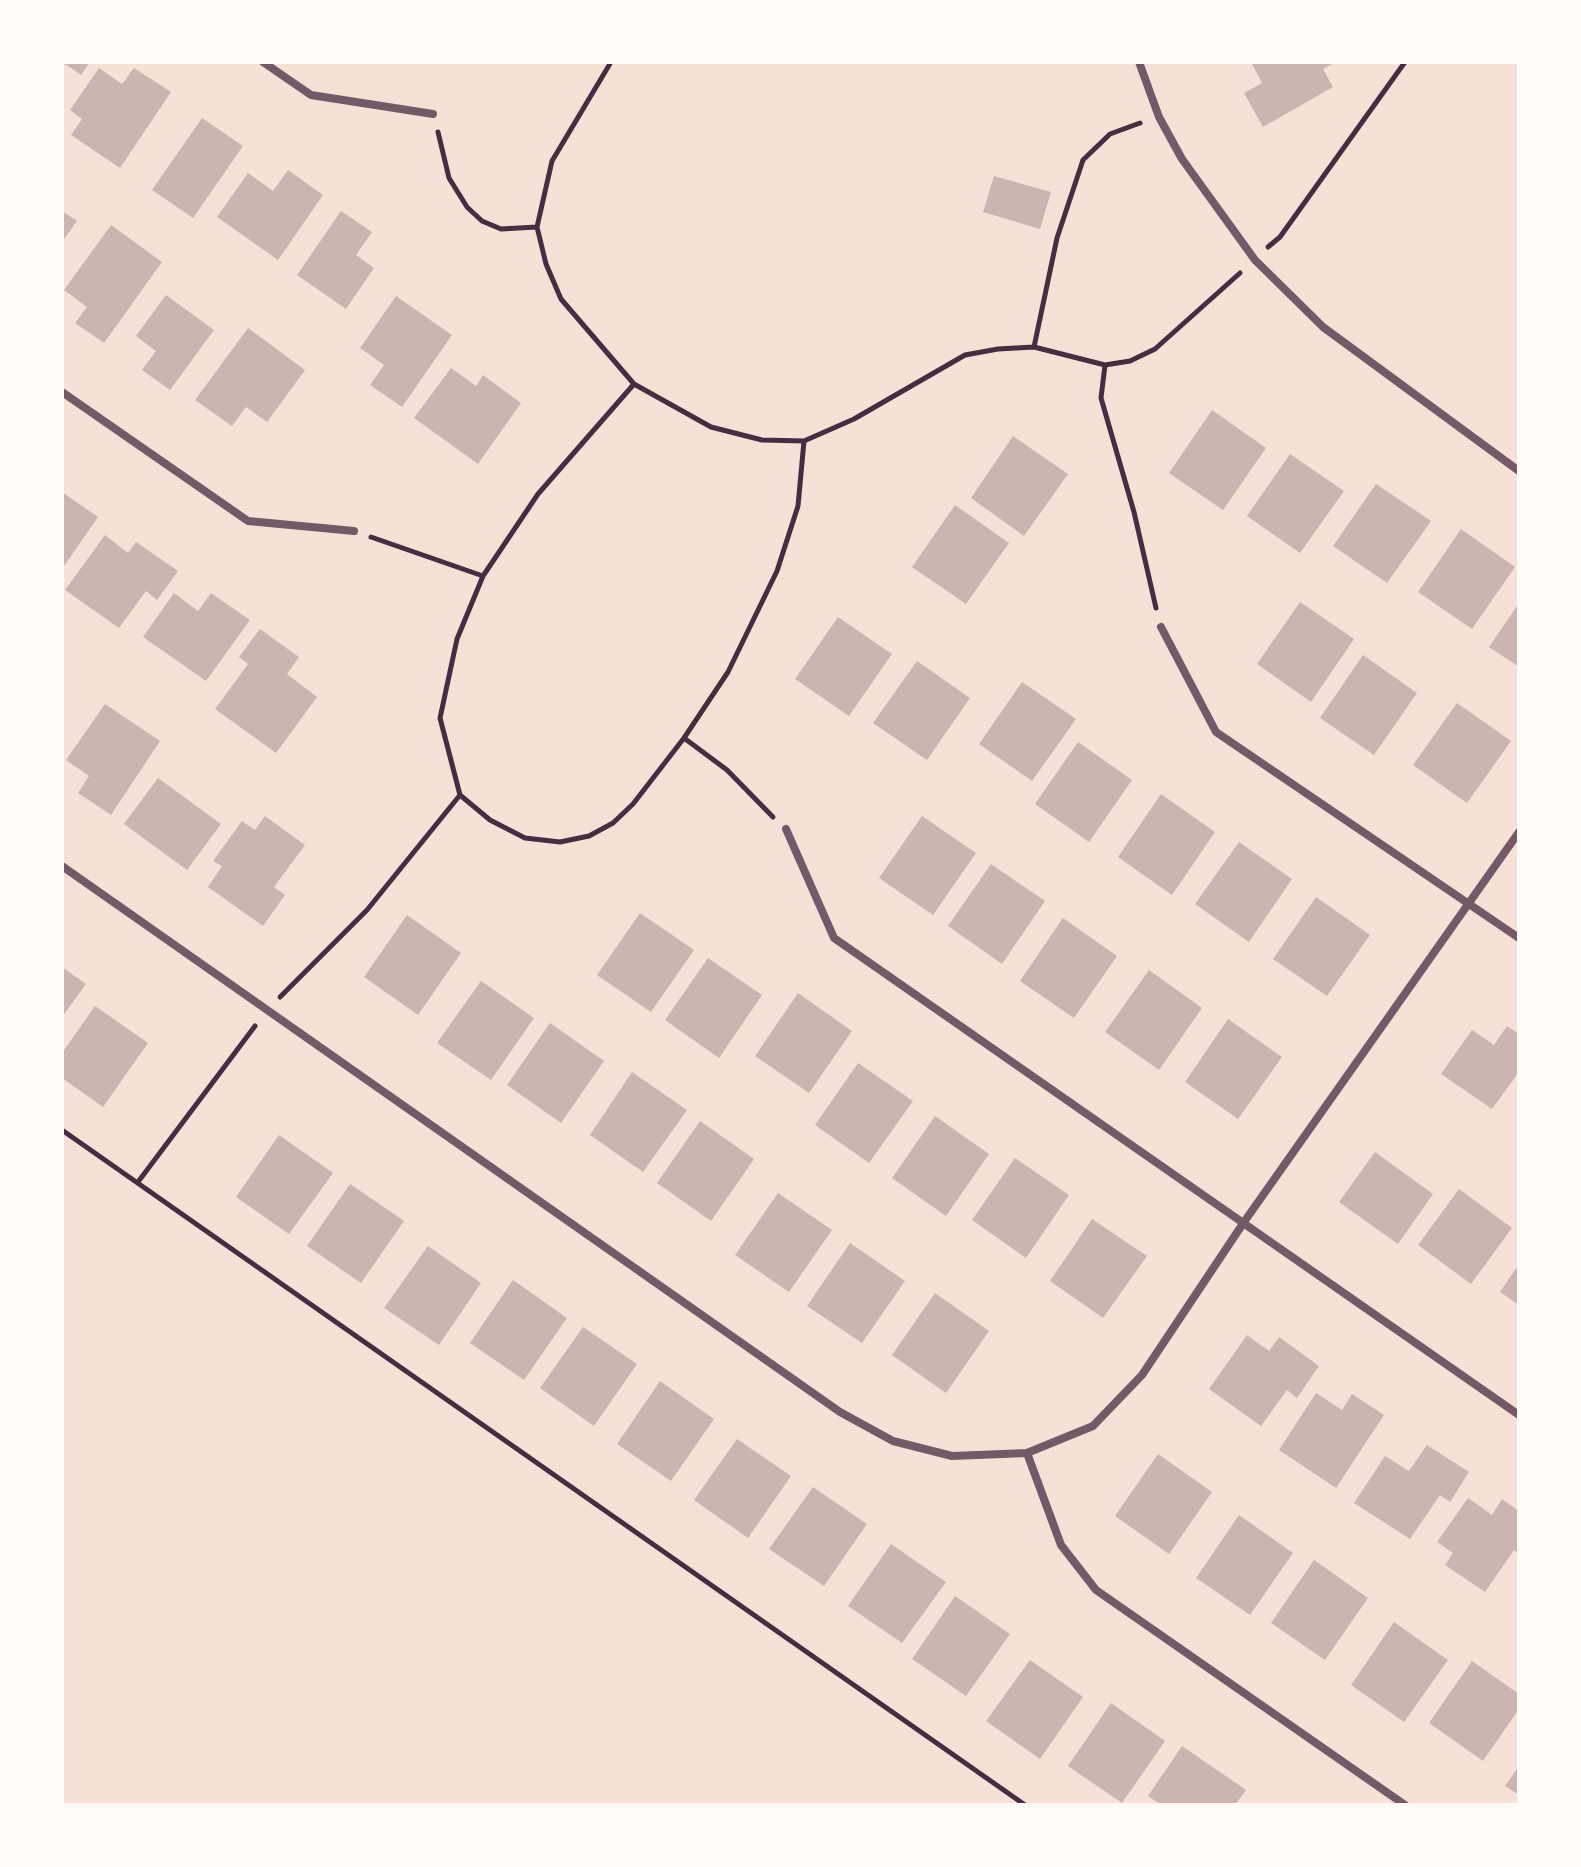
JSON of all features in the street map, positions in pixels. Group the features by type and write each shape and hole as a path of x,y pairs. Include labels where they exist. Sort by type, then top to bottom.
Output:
{"street":[{"path":"263,62 311,95 433,114"},
{"path":"1139,62 1159,117 1182,159 1255,260 1323,327 1519,471"},
{"path":"62,392 248,521 354,531"},
{"path":"1161,627 1216,732 1519,938"},
{"path":"786,829 834,938 1519,1415"},
{"path":"62,866 269,1008 840,1412 893,1441 952,1456 1027,1453 1093,1426 1142,1375 1244,1222 1519,832"},
{"path":"1027,1453 1061,1545 1096,1590 1405,1805"}],"path":[{"path":"611,62 552,161 537,227 546,264 561,299 634,384 711,427 762,440 804,441 854,419 965,355 1034,347 1105,365 1130,361 1155,349 1280,237 1405,62"},
{"path":"433,114 449,178 467,207 482,221 501,229 537,227"},
{"path":"1034,347 1057,238 1083,160 1110,134 1159,117"},
{"path":"1105,365 1101,398 1134,512 1161,627"},
{"path":"634,384 538,494 483,576 457,639 440,718 460,795 490,820 525,838 560,842 589,836 613,823 633,804 684,738 728,672 777,571 798,506 804,441"},
{"path":"354,531 483,576"},
{"path":"684,738 727,770 786,829"},
{"path":"138,1182 269,1008 367,910 460,795"},
{"path":"62,1130 1025,1805"}],"building":[{"path":"63,62 90,62 81,75 65,64 62,68"},
{"path":"1251,62 1336,62 1323,69 1333,87 1263,127 1244,93 1262,83"},
{"path":"99,68 122,84 134,68 171,92 120,168 71,135 82,119 70,110"},
{"path":"202,118 243,146 193,218 152,190"},
{"path":"288,170 323,195 278,260 217,217 248,173 273,191"},
{"path":"994,176 1051,192 1040,229 983,212"},
{"path":"62,211 77,221 62,242"},
{"path":"341,211 372,232 356,255 374,268 346,309 297,275"},
{"path":"111,225 162,262 104,343 75,323 87,307 64,290"},
{"path":"166,295 214,330 170,390 142,370 156,351 136,336"},
{"path":"396,296 452,335 402,407 370,385 384,365 360,348"},
{"path":"248,328 305,370 267,422 246,407 232,426 195,400"},
{"path":"451,368 476,386 483,375 521,403 478,464 414,418"},
{"path":"1212,410 1266,448 1223,510 1169,473"},
{"path":"1013,436 1068,474 1024,536 971,498"},
{"path":"1290,454 1344,491 1300,553 1247,516"},
{"path":"1376,484 1431,521 1387,583 1333,546"},
{"path":"62,492 98,517 62,569"},
{"path":"955,505 1009,543 966,604 912,567"},
{"path":"1461,529 1515,567 1472,629 1418,592"},
{"path":"105,535 128,553 136,542 178,571 157,600 146,591 119,628 65,590"},
{"path":"174,593 198,611 211,593 250,620 206,681 143,637"},
{"path":"1300,602 1354,639 1311,702 1257,664"},
{"path":"1519,603 1519,667 1489,647"},
{"path":"838,617 892,654 849,716 795,679"},
{"path":"260,629 299,657 287,674 317,697 276,753 215,709 248,664 239,657"},
{"path":"1363,655 1417,693 1374,755 1320,718"},
{"path":"917,661 970,698 927,760 873,723"},
{"path":"1022,682 1076,719 1032,781 979,744"},
{"path":"1457,703 1511,741 1467,803 1413,765"},
{"path":"105,704 160,741 111,815 78,793 89,776 66,760"},
{"path":"1078,742 1132,780 1089,842 1035,804"},
{"path":"158,778 221,824 187,870 124,824"},
{"path":"1161,794 1215,832 1172,895 1118,857"},
{"path":"265,816 305,845 274,887 285,895 263,926 208,887 222,866 213,861 242,821 255,830"},
{"path":"922,816 976,853 933,915 879,878"},
{"path":"1239,842 1292,879 1249,942 1195,904"},
{"path":"991,864 1045,901 1002,964 948,926"},
{"path":"1316,897 1370,935 1327,996 1273,959"},
{"path":"640,913 694,950 651,1012 597,975"},
{"path":"407,915 461,953 418,1015 364,977"},
{"path":"1063,918 1117,956 1074,1018 1020,981"},
{"path":"708,958 762,995 719,1058 665,1020"},
{"path":"62,967 86,984 62,1017"},
{"path":"1149,970 1202,1008 1159,1070 1105,1032"},
{"path":"481,981 534,1018 491,1080 437,1043"},
{"path":"798,993 852,1031 809,1093 755,1056"},
{"path":"95,1006 148,1043 103,1107 62,1078 62,1053"},
{"path":"1228,1019 1282,1057 1238,1119 1185,1082"},
{"path":"550,1023 604,1061 561,1123 507,1085"},
{"path":"1507,1026 1519,1034 1519,1072 1492,1109 1441,1074 1472,1030 1494,1045"},
{"path":"858,1063 913,1101 869,1163 815,1125"},
{"path":"632,1072 687,1110 643,1172 590,1135"},
{"path":"935,1116 989,1154 946,1216 892,1178"},
{"path":"700,1121 754,1159 711,1221 657,1183"},
{"path":"279,1135 333,1173 289,1234 236,1197"},
{"path":"1375,1152 1433,1194 1398,1244 1339,1202"},
{"path":"1015,1158 1069,1195 1026,1258 972,1220"},
{"path":"350,1184 404,1221 361,1283 307,1246"},
{"path":"1459,1189 1512,1228 1471,1284 1418,1245"},
{"path":"778,1193 832,1230 789,1292 735,1255"},
{"path":"1092,1219 1147,1256 1103,1318 1050,1281"},
{"path":"850,1243 905,1281 862,1343 807,1306"},
{"path":"428,1246 481,1283 439,1345 384,1308"},
{"path":"1519,1264 1519,1305 1500,1292"},
{"path":"513,1280 567,1318 524,1380 470,1343"},
{"path":"935,1293 989,1331 946,1393 892,1355"},
{"path":"583,1327 637,1364 594,1426 540,1388"},
{"path":"1247,1335 1269,1351 1279,1337 1319,1366 1297,1398 1287,1390 1261,1426 1209,1389"},
{"path":"660,1381 714,1419 671,1481 617,1444"},
{"path":"1316,1393 1342,1410 1352,1394 1384,1415 1336,1488 1279,1450"},
{"path":"737,1439 791,1476 748,1538 694,1500"},
{"path":"1427,1445 1469,1472 1450,1502 1440,1495 1410,1539 1354,1503 1385,1456 1409,1471"},
{"path":"1158,1454 1212,1492 1169,1554 1115,1516"},
{"path":"813,1487 867,1524 824,1586 769,1549"},
{"path":"1468,1498 1492,1515 1502,1499 1519,1511 1519,1554 1514,1550 1485,1592 1445,1565 1453,1553 1437,1542"},
{"path":"1239,1515 1293,1553 1250,1615 1196,1578"},
{"path":"891,1544 946,1582 902,1643 848,1606"},
{"path":"1314,1560 1368,1598 1325,1660 1271,1623"},
{"path":"955,1596 1010,1634 966,1696 912,1659"},
{"path":"1394,1622 1448,1660 1404,1722 1351,1685"},
{"path":"1030,1660 1083,1697 1040,1759 986,1721"},
{"path":"1472,1661 1519,1694 1519,1709 1483,1761 1429,1723"},
{"path":"1111,1703 1165,1741 1122,1803 1068,1766"},
{"path":"1182,1746 1246,1790 1235,1805 1161,1805 1148,1796"},
{"path":"1519,1766 1519,1795 1505,1786"}]}
